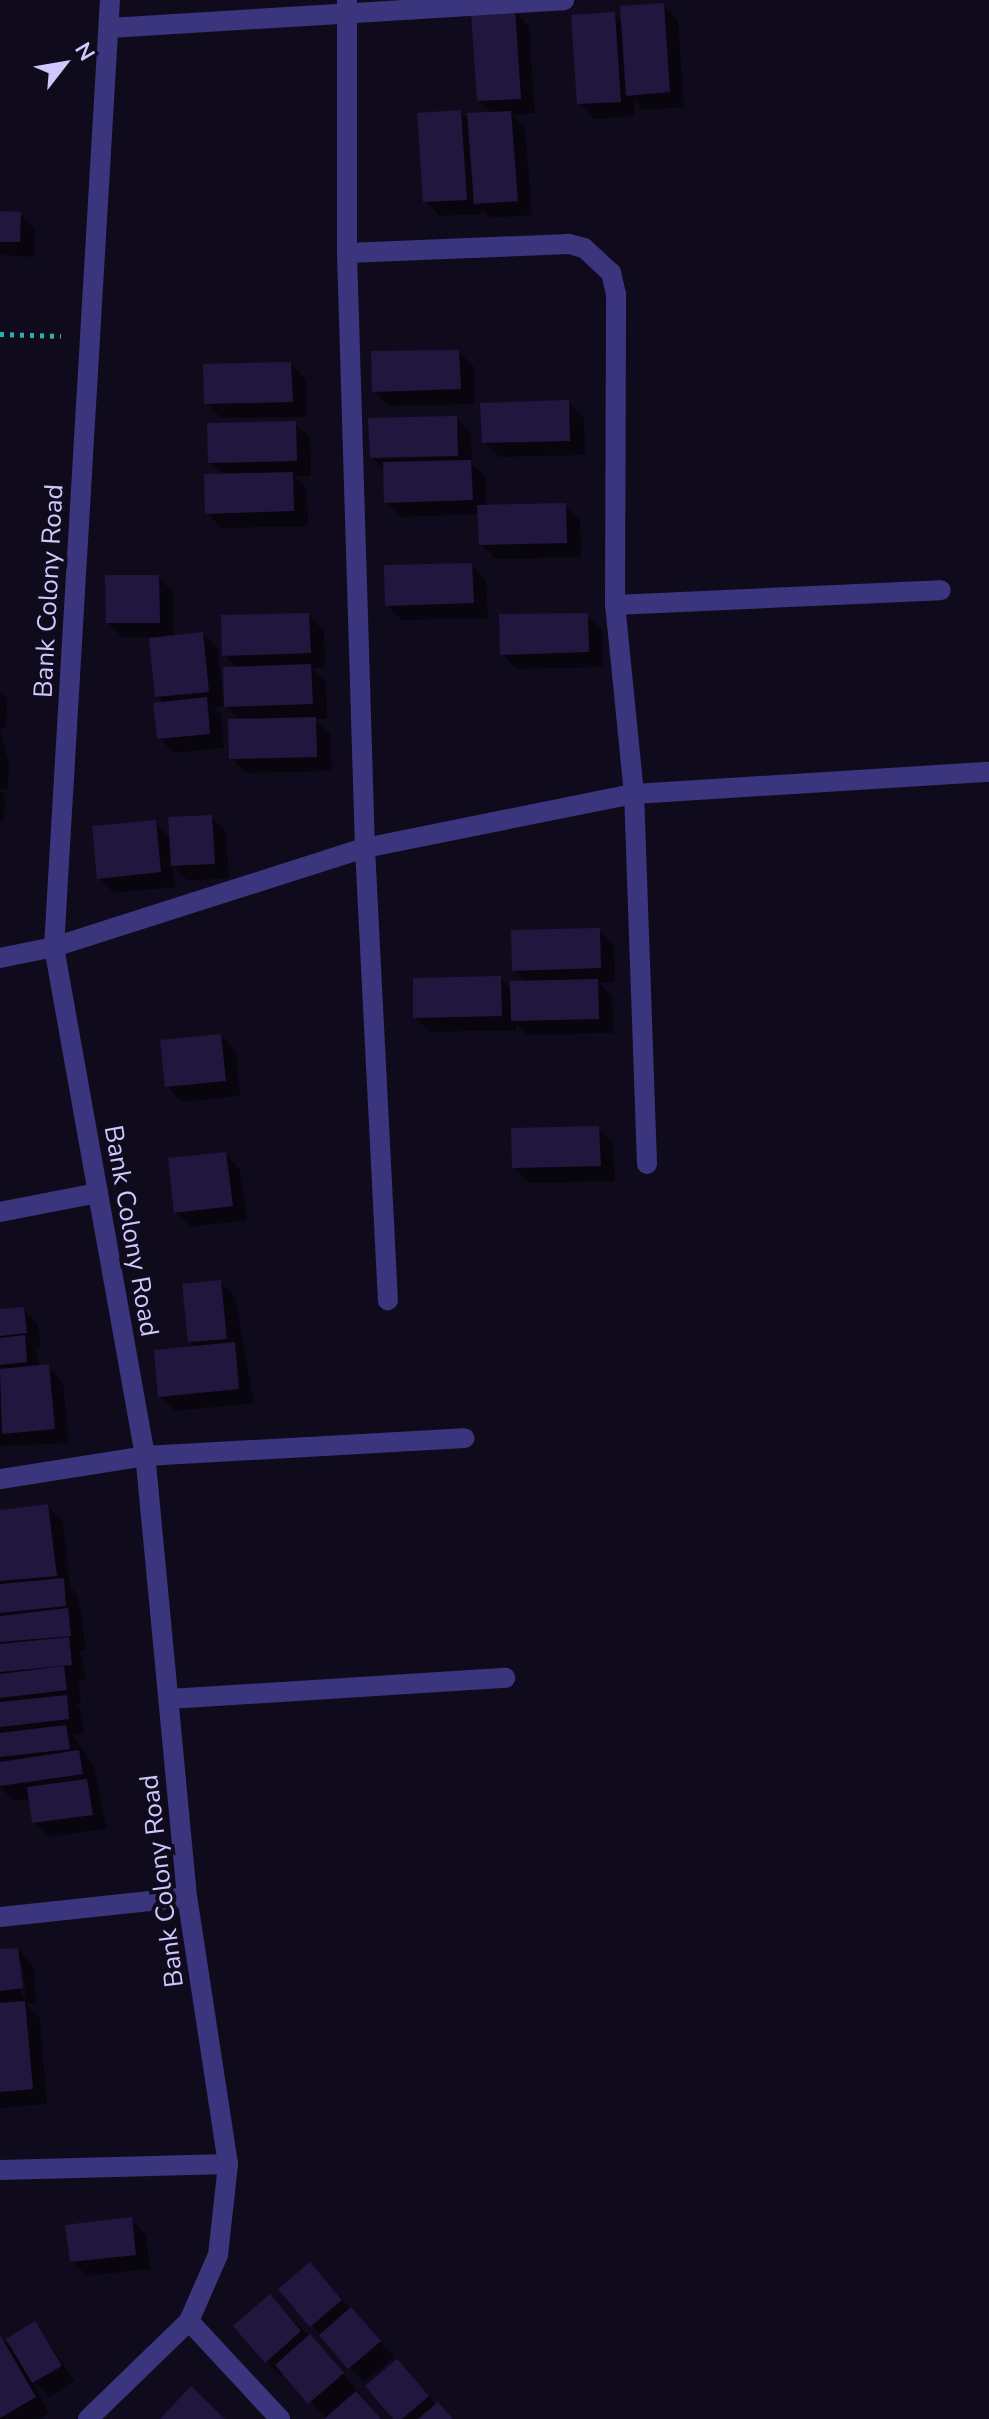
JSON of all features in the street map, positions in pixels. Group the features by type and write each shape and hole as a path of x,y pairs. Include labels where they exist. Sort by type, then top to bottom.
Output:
{"street":[{"name":"Bank Colony Road","path":"88,2419 189,2321 218,2255 228,2164 187,1897 145,1456 54,947 110,0"},
{"path":"109,28 347,5 564,0"},
{"path":"347,5 347,253 365,848 388,1300"},
{"path":"347,253 569,244 584,248 611,273 616,294 615,605 634,794 647,1164"},
{"path":"615,605 941,590"},
{"path":"0,958 54,947 365,848 634,794 988,772"},
{"path":"0,1212 98,1193"},
{"path":"0,1479 145,1456 464,1438"},
{"path":"169,1699 505,1678"},
{"path":"0,1917 187,1897"},
{"path":"0,2170 228,2164"},
{"path":"189,2321 280,2419"}],"path":[{"path":"0,334 90,336"}],"building":[{"path":"664,3 670,92 626,96 620,6"},
{"path":"515,9 521,99 477,101 471,12"},
{"path":"615,12 621,102 577,104 571,15"},
{"path":"461,110 467,200 423,202 417,113"},
{"path":"511,111 518,201 474,204 467,113"},
{"path":"0,211 21,212 20,242 0,242"},
{"path":"459,350 461,389 372,392 371,351"},
{"path":"291,362 293,402 204,404 203,364"},
{"path":"569,400 570,441 482,443 480,403"},
{"path":"457,416 458,456 370,458 368,418"},
{"path":"296,421 297,461 208,463 207,423"},
{"path":"471,460 473,500 384,503 383,462"},
{"path":"293,472 294,511 205,514 204,474"},
{"path":"566,503 567,543 479,545 477,505"},
{"path":"472,563 474,603 385,606 384,565"},
{"path":"105,575 159,575 160,623 106,623"},
{"path":"309,613 311,653 222,656 221,615"},
{"path":"588,613 589,652 500,655 499,614"},
{"path":"203,632 209,692 155,697 149,638"},
{"path":"311,664 313,704 224,707 223,667"},
{"path":"207,697 210,734 157,739 153,703"},
{"path":"316,717 317,757 229,759 228,719"},
{"path":"212,815 215,864 171,866 168,817"},
{"path":"156,820 161,872 97,879 92,826"},
{"path":"600,928 601,968 512,971 511,930"},
{"path":"501,976 502,1016 413,1018 413,978"},
{"path":"598,979 599,1019 511,1021 510,981"},
{"path":"221,1034 226,1081 165,1087 160,1040"},
{"path":"599,1126 601,1166 512,1168 511,1128"},
{"path":"226,1152 233,1206 174,1213 168,1158"},
{"path":"221,1280 227,1339 188,1342 182,1284"},
{"path":"24,1307 27,1333 0,1336 0,1309"},
{"path":"25,1335 27,1362 0,1365 0,1338"},
{"path":"235,1342 239,1389 158,1397 154,1350"},
{"path":"49,1364 55,1429 2,1434 0,1369"},
{"path":"48,1504 57,1576 0,1581 0,1510"},
{"path":"64,1578 66,1606 0,1613 0,1584"},
{"path":"68,1608 71,1636 0,1642 0,1616"},
{"path":"69,1637 72,1665 0,1672 0,1644"},
{"path":"64,1666 67,1690 0,1698 0,1674"},
{"path":"67,1695 69,1719 0,1727 0,1702"},
{"path":"66,1725 70,1749 0,1757 0,1733"},
{"path":"79,1750 83,1774 0,1786 0,1762"},
{"path":"87,1779 93,1815 32,1823 27,1787"},
{"path":"18,1948 23,1988 0,1991 0,1949"},
{"path":"25,2001 33,2089 0,2092 0,2003"},
{"path":"132,2217 136,2255 70,2262 65,2225"},
{"path":"310,2262 342,2300 310,2327 278,2289"},
{"path":"270,2294 301,2331 265,2363 233,2326"},
{"path":"351,2307 381,2341 348,2369 319,2335"},
{"path":"35,2321 62,2366 32,2383 6,2339"},
{"path":"310,2334 344,2373 308,2404 275,2365"},
{"path":"0,2335 36,2397 0,2418"},
{"path":"397,2359 429,2396 402,2419 393,2419 365,2386"},
{"path":"191,2386 225,2419 160,2419"},
{"path":"356,2391 381,2419 324,2419"},
{"path":"438,2402 453,2419 418,2419"}]}
